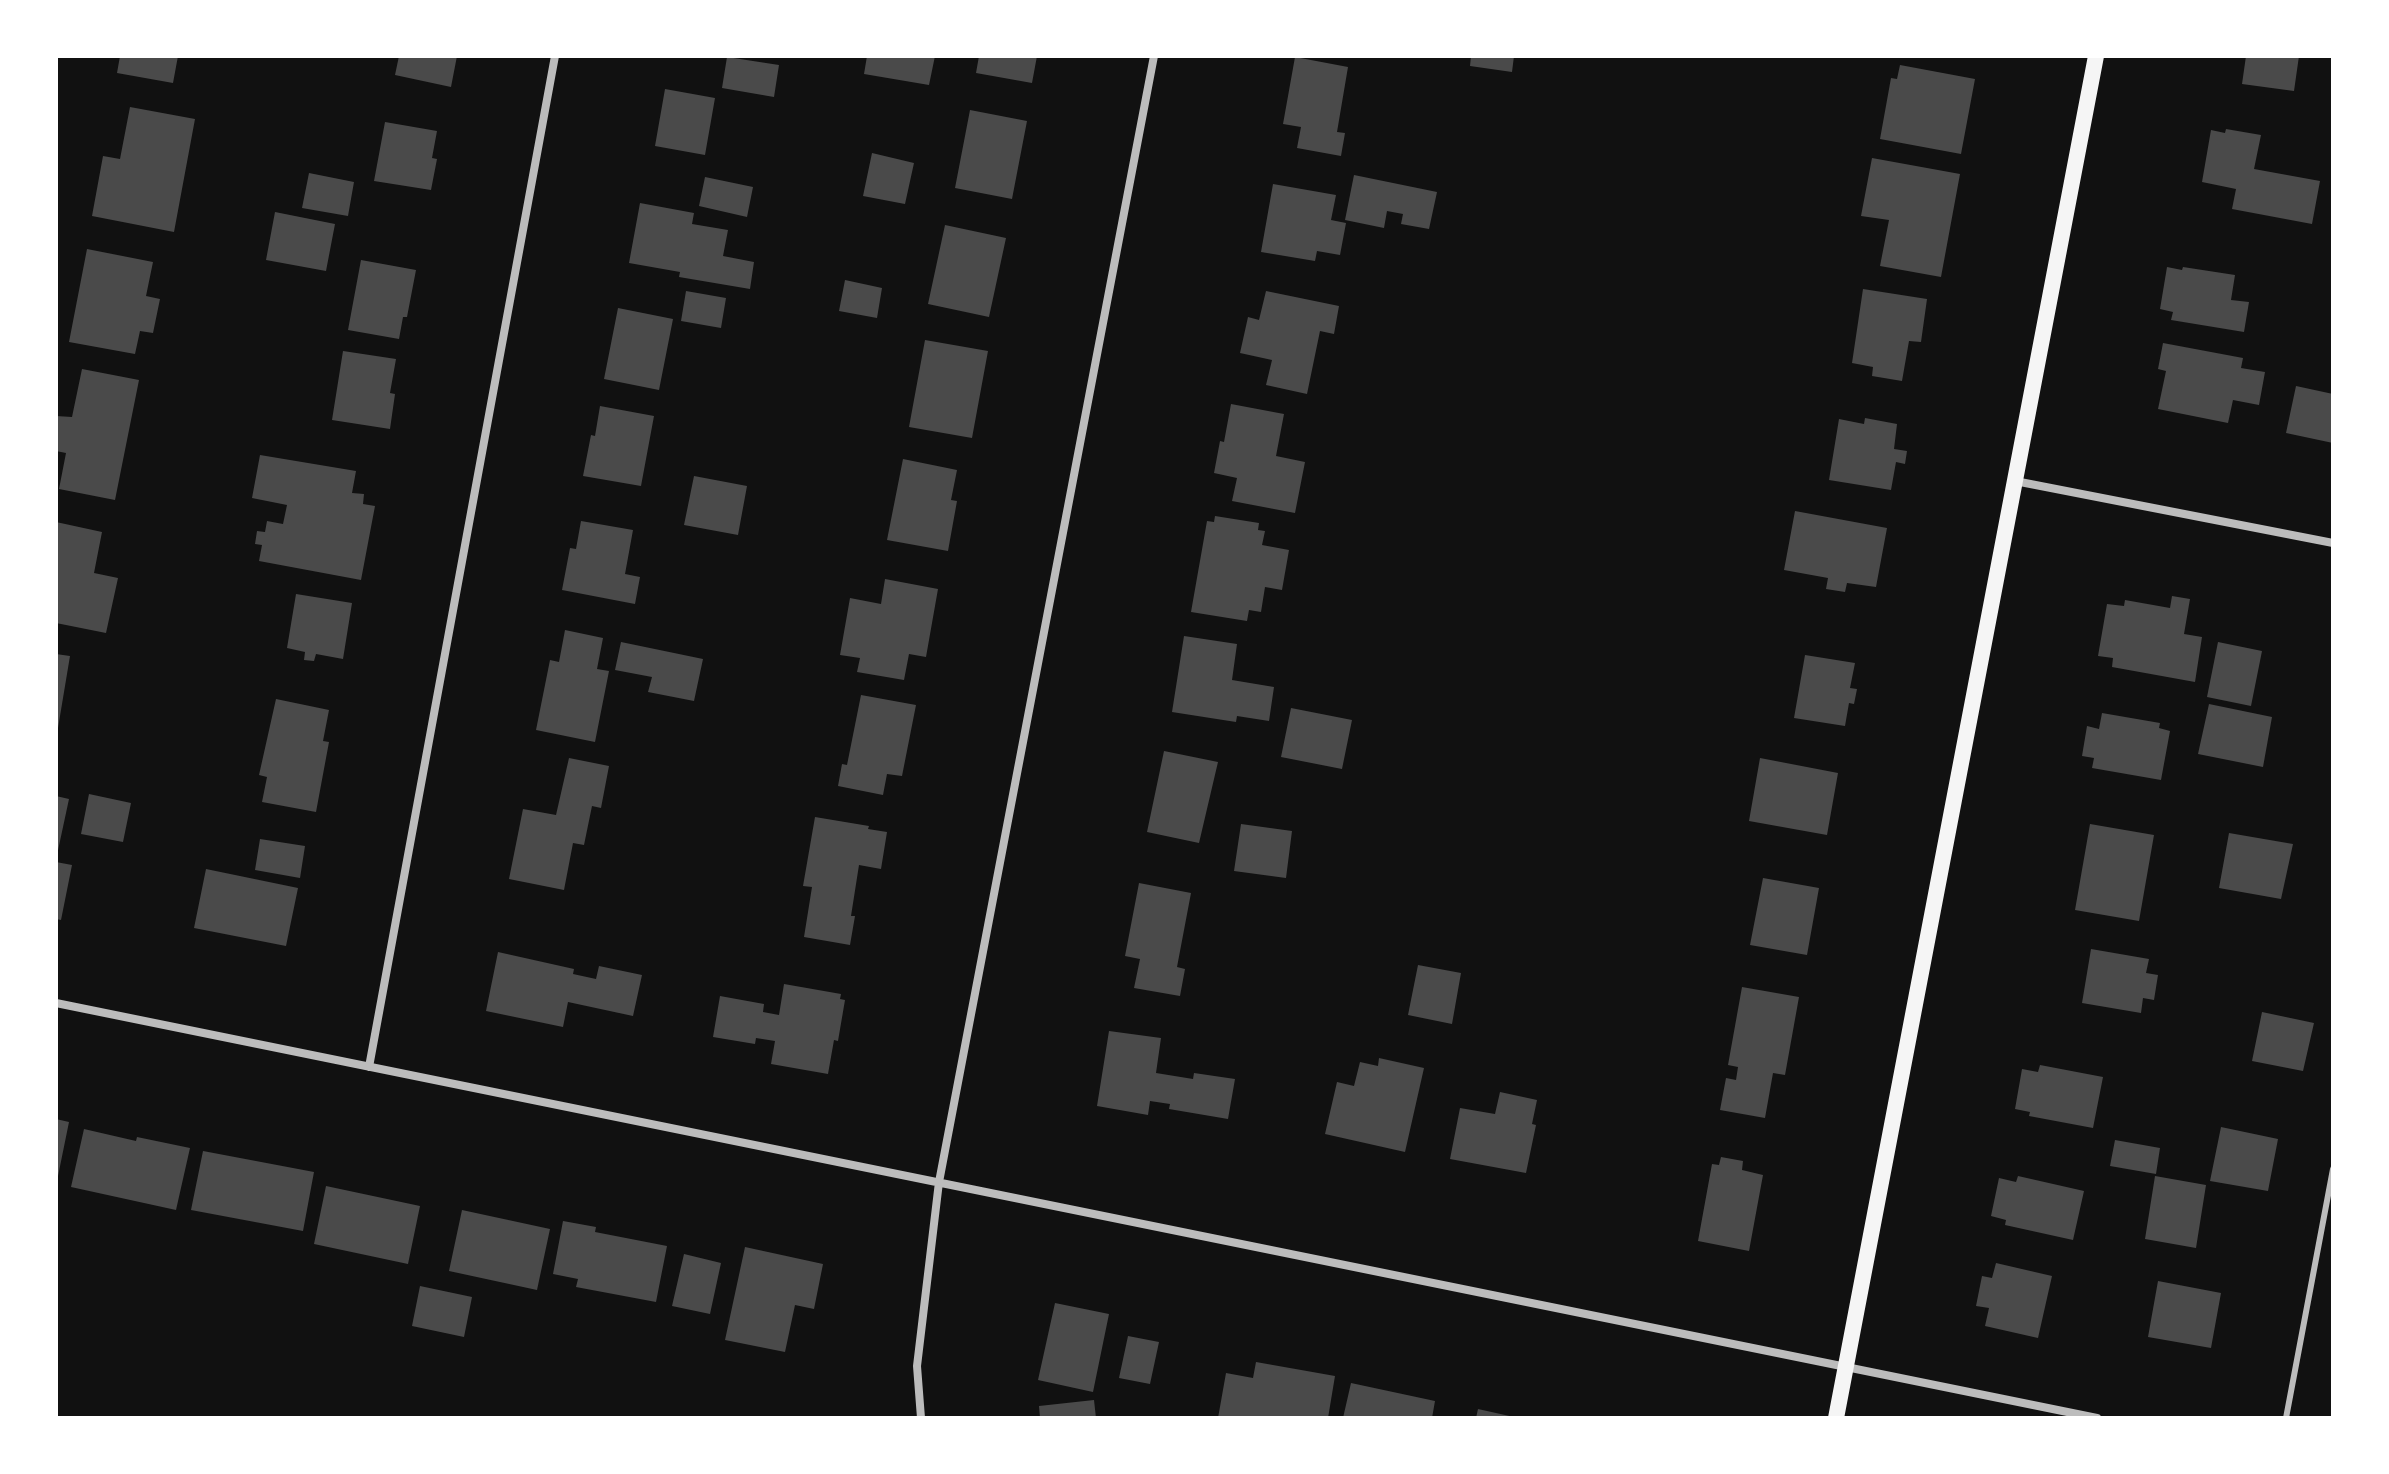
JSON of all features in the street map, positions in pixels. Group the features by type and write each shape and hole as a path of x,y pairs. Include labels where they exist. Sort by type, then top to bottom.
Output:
{"main road":[{"path":"1836,1418 2096,56"}],"street":[{"path":"369,1067 555,56"},
{"path":"921,1418 917,1366 939,1182 1154,56"},
{"path":"2014,481 2333,543"},
{"path":"56,1003 2097,1418"}],"lane":[{"path":"2286,1418 2333,1169"}],"building":[{"path":"120,56 178,56 173,83 117,73"},
{"path":"399,56 457,56 451,87 395,75"},
{"path":"867,56 935,56 929,85 864,74"},
{"path":"979,56 1037,56 1032,83 976,73"},
{"path":"1471,56 1514,56 1512,72 1470,66"},
{"path":"2246,56 2299,56 2294,91 2242,84"},
{"path":"727,57 779,65 774,97 722,88"},
{"path":"1295,57 1348,67 1337,132 1345,133 1341,156 1297,148 1301,127 1283,124"},
{"path":"1900,65 1975,79 1961,154 1880,139 1891,78 1897,79"},
{"path":"665,89 715,98 705,155 655,146"},
{"path":"130,107 195,119 174,232 92,216 103,156 120,159"},
{"path":"970,110 1027,121 1012,199 955,188"},
{"path":"385,122 437,131 432,158 437,159 431,190 374,181"},
{"path":"2226,129 2261,135 2254,169 2320,181 2312,224 2232,209 2236,189 2202,182 2211,130 2225,133"},
{"path":"872,153 914,163 905,204 863,196"},
{"path":"1872,158 1960,174 1941,277 1880,266 1889,220 1861,216"},
{"path":"309,173 354,182 348,216 302,208"},
{"path":"1354,175 1437,192 1429,229 1401,224 1403,214 1387,211 1384,228 1345,220"},
{"path":"705,177 753,187 747,217 699,206"},
{"path":"1273,184 1336,195 1331,220 1346,223 1340,255 1317,251 1315,261 1261,252"},
{"path":"640,203 694,213 692,224 728,230 723,256 754,262 750,289 679,277 680,272 629,263"},
{"path":"275,212 335,224 326,271 266,260"},
{"path":"945,225 1006,238 989,317 928,304"},
{"path":"87,249 153,262 146,296 160,299 153,333 140,331 135,354 69,342"},
{"path":"361,260 416,270 407,317 403,317 399,339 348,330"},
{"path":"2167,267 2235,275 2231,300 2249,302 2244,332 2171,320 2173,312 2160,309"},
{"path":"845,280 882,288 877,318 839,311"},
{"path":"1863,289 1927,299 1921,342 1909,341 1902,381 1872,376 1873,367 1852,363"},
{"path":"686,291 726,298 721,328 681,321"},
{"path":"1266,291 1339,306 1334,334 1320,331 1307,394 1266,385 1272,360 1240,353 1248,317 1259,320"},
{"path":"618,308 673,319 659,390 604,379"},
{"path":"925,340 988,351 972,438 909,427"},
{"path":"2163,343 2243,358 2241,368 2265,372 2259,405 2233,400 2228,423 2158,409 2166,371 2158,369"},
{"path":"343,351 396,359 390,393 395,394 390,429 332,420"},
{"path":"82,369 139,380 115,500 59,489 66,453 56,451 56,416 72,417"},
{"path":"2296,386 2333,394 2333,443 2286,433"},
{"path":"1231,404 1284,414 1276,456 1305,462 1295,513 1232,501 1237,478 1214,473"},
{"path":"600,406 654,416 641,486 583,476"},
{"path":"1865,418 1897,424 1894,449 1907,451 1905,464 1896,462 1891,490 1829,480 1839,419 1864,424"},
{"path":"260,455 356,471 352,493 364,494 363,504 375,506 361,580 259,561 262,545 255,544 257,531 265,532 267,521 283,524 287,505 252,498"},
{"path":"903,459 957,470 951,500 957,501 948,551 887,540"},
{"path":"694,476 747,486 738,535 684,525"},
{"path":"1795,511 1887,528 1876,587 1847,583 1845,592 1826,589 1828,578 1784,570"},
{"path":"1215,516 1259,523 1258,530 1265,531 1262,545 1289,550 1282,590 1265,587 1261,612 1249,610 1247,621 1191,612 1207,521 1214,522"},
{"path":"581,521 633,530 625,574 640,577 635,604 562,590 570,548 576,549"},
{"path":"56,522 102,532 94,573 118,578 106,633 56,623"},
{"path":"885,579 938,589 926,657 909,654 904,680 857,672 860,658 840,655 850,598 881,604"},
{"path":"296,594 352,603 343,659 316,654 314,661 304,660 305,652 287,648"},
{"path":"2172,596 2190,599 2184,634 2202,637 2195,682 2112,667 2113,658 2098,656 2107,604 2124,606 2125,600 2170,608"},
{"path":"565,630 603,638 597,669 609,671 595,742 536,730 550,660 559,662"},
{"path":"1184,636 1237,644 1232,680 1274,687 1269,721 1237,716 1236,722 1172,712"},
{"path":"621,642 703,659 694,701 648,692 652,677 615,670"},
{"path":"2218,642 2262,651 2251,706 2207,697"},
{"path":"56,654 70,656 58,728 56,728"},
{"path":"1805,655 1855,663 1850,688 1857,689 1854,704 1849,703 1845,726 1794,718"},
{"path":"861,695 916,705 902,776 887,774 883,795 838,786 842,764 847,765"},
{"path":"276,699 329,710 323,741 329,742 316,812 262,802 267,777 259,775"},
{"path":"2209,704 2272,717 2263,767 2198,754"},
{"path":"1291,708 1352,720 1342,769 1281,757"},
{"path":"2102,713 2160,723 2159,728 2170,731 2161,780 2092,768 2094,758 2082,756 2087,726 2099,729"},
{"path":"1164,751 1218,762 1199,843 1147,832"},
{"path":"569,758 609,766 601,808 592,806 584,845 573,843 564,890 509,879 523,809 556,815"},
{"path":"1760,758 1838,773 1827,835 1749,821"},
{"path":"89,794 131,803 123,842 81,834"},
{"path":"56,796 69,799 57,855 56,855"},
{"path":"815,817 887,832 881,869 859,865 850,945 804,937 812,887 803,886"},
{"path":"1241,824 1292,831 1286,878 1234,871"},
{"path":"2090,824 2154,835 2139,921 2075,910"},
{"path":"2229,833 2293,844 2281,899 2219,888"},
{"path":"260,839 305,846 300,878 255,870"},
{"path":"56,862 72,865 61,920 56,919"},
{"path":"206,869 298,888 286,946 194,928"},
{"path":"1763,878 1819,888 1807,955 1750,945"},
{"path":"1139,883 1191,893 1177,967 1185,969 1180,996 1134,988 1140,959 1125,956"},
{"path":"2091,949 2149,959 2146,973 2158,975 2154,1000 2143,998 2141,1013 2082,1003"},
{"path":"498,952 574,969 573,974 596,979 599,966 642,975 633,1016 568,1002 563,1027 486,1011"},
{"path":"1418,965 1461,973 1452,1024 1408,1015"},
{"path":"784,984 841,994 840,999 845,1000 828,1074 771,1064 775,1041 756,1038 755,1044 713,1037 720,996 764,1004 763,1012 779,1015"},
{"path":"1742,987 1799,997 1785,1075 1773,1073 1765,1118 1720,1110 1726,1078 1736,1080 1738,1067 1728,1065"},
{"path":"2262,1012 2314,1023 2303,1071 2252,1061"},
{"path":"1109,1031 1161,1038 1156,1073 1193,1079 1194,1073 1235,1079 1228,1119 1169,1109 1170,1104 1150,1101 1148,1115 1097,1106"},
{"path":"1379,1058 1424,1068 1405,1152 1325,1134 1337,1082 1354,1086 1360,1062 1378,1066"},
{"path":"2040,1065 2103,1077 2093,1128 2029,1116 2030,1112 2015,1109 2022,1069 2038,1072"},
{"path":"1500,1092 1537,1100 1532,1124 1536,1125 1526,1173 1450,1159 1460,1108 1495,1114"},
{"path":"56,1119 69,1122 57,1181 56,1181"},
{"path":"2221,1127 2278,1139 2268,1191 2210,1181"},
{"path":"84,1129 136,1141 137,1137 190,1148 176,1210 71,1187"},
{"path":"2115,1140 2160,1148 2156,1174 2110,1166"},
{"path":"203,1151 314,1172 303,1231 191,1210"},
{"path":"1721,1157 1743,1161 1742,1170 1763,1175 1749,1251 1698,1241 1712,1164 1719,1165"},
{"path":"2018,1176 2084,1191 2073,1240 2005,1225 2006,1220 1991,1216 1999,1178 2016,1182"},
{"path":"2155,1176 2206,1185 2196,1248 2145,1239"},
{"path":"326,1186 420,1206 408,1264 314,1244"},
{"path":"462,1210 550,1229 537,1290 449,1271"},
{"path":"563,1221 596,1227 595,1232 667,1246 656,1302 576,1287 578,1279 553,1274"},
{"path":"745,1247 823,1264 814,1309 795,1305 785,1352 725,1340"},
{"path":"684,1254 721,1263 710,1314 672,1306"},
{"path":"1996,1263 2052,1276 2038,1338 1985,1326 1989,1308 1976,1306 1982,1276 1992,1278"},
{"path":"2158,1281 2221,1293 2211,1348 2148,1337"},
{"path":"420,1286 472,1297 464,1337 412,1326"},
{"path":"1055,1303 1109,1314 1093,1392 1038,1380"},
{"path":"1128,1336 1159,1342 1150,1384 1119,1378"},
{"path":"1256,1362 1335,1376 1328,1418 1218,1418 1226,1373 1253,1378"},
{"path":"1351,1383 1435,1401 1432,1418 1343,1418"},
{"path":"1094,1400 1096,1418 1040,1418 1039,1406"},
{"path":"1478,1409 1514,1417 1514,1418 1476,1418"}]}
